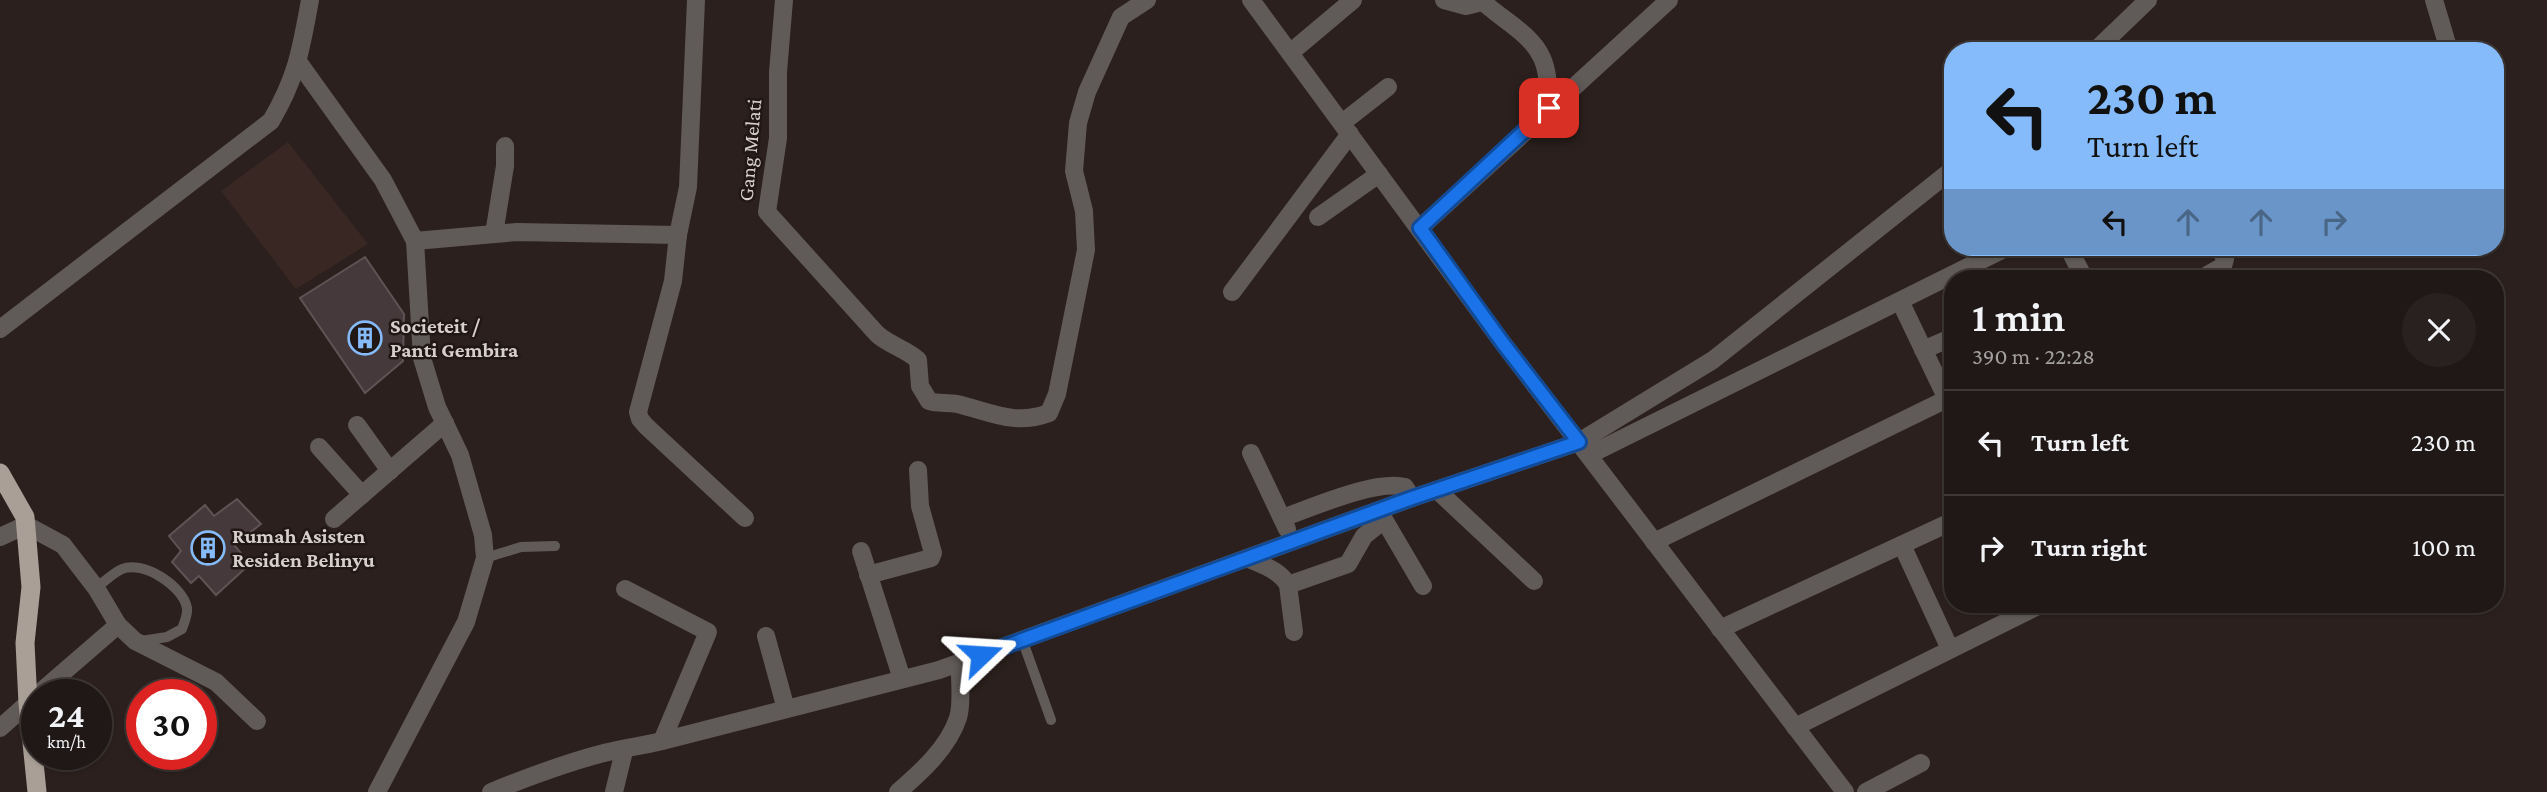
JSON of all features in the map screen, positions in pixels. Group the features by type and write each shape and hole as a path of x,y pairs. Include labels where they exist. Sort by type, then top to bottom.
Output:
{"highway":[{"path":"0,473 25,517 32,587 25,643 31,679"},
{"path":"36,770 37,792"}],"street":[{"path":"0,329 271,121 286,96 299,63 310,0"},
{"path":"696,0 688,187 678,235 673,281 638,412 646,426 745,518"},
{"name":"Gang Melati","path":"784,0 778,72 778,138 767,212 890,344 918,360 920,386 929,401 954,404 1010,419 1033,419 1049,413 1057,394 1086,250 1084,211 1074,171 1078,123 1087,92 1121,18 1147,0"},
{"path":"1251,0 1502,342 1845,792"},
{"path":"1290,52 1353,0"},
{"path":"1444,0 1466,5 1481,1 1512,25 1542,56 1547,74 1549,108"},
{"path":"2104,42 2148,0"},
{"path":"2434,0 2447,42"},
{"path":"1420,228 1662,3"},
{"path":"299,63 383,180 415,241 422,358 437,407 460,456 483,535 485,558 466,622 377,792"},
{"path":"1232,292 1346,129 1388,87"},
{"path":"494,234 505,166 505,146"},
{"path":"1318,217 1379,174"},
{"path":"1584,449 1713,360 1944,176"},
{"path":"415,241 517,232 678,235"},
{"path":"1961,270 1990,256"},
{"path":"2216,270 2223,266 2224,256"},
{"path":"491,792 558,766 902,680 960,662 1293,541 1381,515 1412,498 1584,449 1944,278"},
{"path":"1900,300 1944,387"},
{"path":"1923,350 1944,341"},
{"path":"1654,542 1944,401"},
{"path":"334,519 445,424"},
{"path":"357,425 390,471"},
{"path":"319,447 362,495"},
{"path":"1251,453 1293,541"},
{"path":"868,575 931,558 933,553 920,506 918,470"},
{"path":"1282,518 1346,496 1389,485 1405,487 1412,498"},
{"path":"1438,491 1534,580"},
{"path":"1288,585 1348,564 1364,536 1381,515"},
{"path":"1381,515 1423,586"},
{"path":"0,537 26,525 63,545 96,588 118,625 135,642 216,682 257,721"},
{"path":"1720,629 1944,526"},
{"path":"1902,545 1950,649"},
{"path":"861,551 902,680"},
{"path":"1247,558 1280,574 1288,585 1294,632"},
{"path":"625,589 708,632 663,741"},
{"path":"1795,727 2024,613"},
{"path":"56,679 118,625"},
{"path":"766,636 786,709"},
{"path":"898,792 925,768 954,727 959,716 960,662"},
{"path":"0,728 21,709"},
{"path":"614,792 616,751"},
{"path":"1866,792 1921,763"}],"lane":[{"path":"485,558 521,547 555,546"},
{"path":"96,588 123,568 134,567 164,577 181,593 187,609 182,629 167,637 135,642"},
{"path":"1022,639 1051,720"}],"shaded area":[{"path":"288,142 368,244 296,289 221,191"}],"building":[{"name":"Societeit / Panti Gembira","path":"365,257 404,314 403,361 365,393 300,298"},
{"name":"Rumah Asisten Residen Belinyu","path":"237,499 261,524 234,545 250,564 216,595 199,576 191,583 172,562 181,551 169,536 205,505 214,516"}],"place":[{"name":"Societeit / Panti Gembira","path":"365,338"},
{"name":"Rumah Asisten Residen Belinyu","path":"208,548"}],"route":[{"path":"981,655 1412,498 1579,442 1502,342 1420,228 1549,108"}]}
